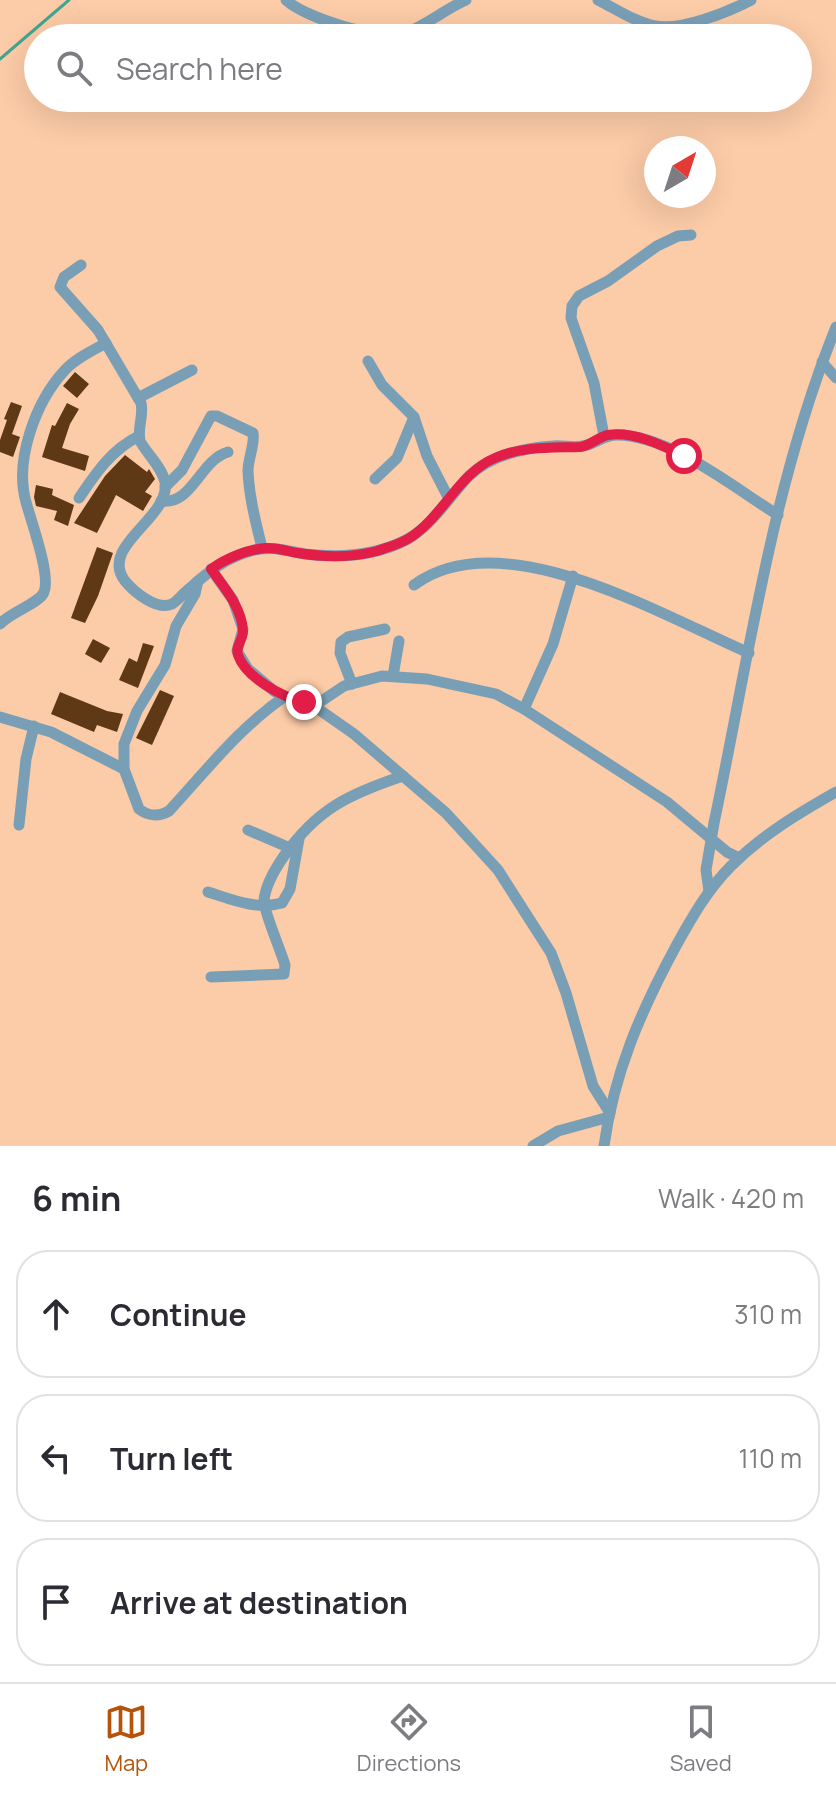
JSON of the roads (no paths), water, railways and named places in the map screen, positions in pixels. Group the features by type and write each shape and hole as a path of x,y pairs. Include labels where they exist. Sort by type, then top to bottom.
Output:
{"street":[{"path":"286,0 302,11 337,24"},
{"path":"419,24 466,0"},
{"path":"679,24 722,15 751,0"},
{"path":"601,1 648,24"},
{"path":"604,436 594,383 571,318 572,306 579,296 608,281 657,246 678,236 691,235"},
{"path":"81,265 64,277 60,287 91,321 138,398 143,415 139,436 144,450 165,479 161,501 120,556 123,579 151,602 168,605 211,569 236,556 262,548 323,555 365,554 395,545 413,536 477,469 496,457 543,447 582,447 604,436 633,437 666,447 778,515"},
{"path":"709,891 706,870 778,515 789,468 836,327"},
{"path":"0,624 10,614 40,599 45,588 37,538 23,488 33,423 65,370 106,343"},
{"path":"368,361 382,385 414,417 430,465 449,499"},
{"path":"822,362 836,378"},
{"path":"138,398 192,370"},
{"path":"165,487 182,470 211,416 253,433 248,483 262,548"},
{"path":"375,479 397,458 414,417"},
{"path":"79,498 103,464 123,445 139,436"},
{"path":"161,501 172,501 185,493 212,459 228,452"},
{"path":"414,585 421,579 468,563 522,566 573,576 635,600 749,653"},
{"path":"211,569 233,600 243,629 237,648 240,660 257,678 284,697 314,706 354,734 446,813 506,881 539,931 566,993 593,1086 609,1115"},
{"path":"524,709 553,644 573,576"},
{"path":"198,580 195,594 176,626 165,665 127,732 124,769 139,809 150,815 165,813 213,761 284,697"},
{"path":"352,684 340,653 341,642 348,637 385,629"},
{"path":"393,676 399,641"},
{"path":"314,706 352,684 393,676 482,689 524,709 667,802 727,852 739,858"},
{"path":"0,717 51,732 124,769"},
{"path":"19,825 26,759 34,726"},
{"path":"211,977 284,974 285,965 265,906 272,876 300,834 318,815 344,798 403,776"},
{"path":"604,1146 609,1115 634,1029 666,964 709,891 739,858 777,828 836,792"},
{"path":"248,830 290,848"},
{"path":"208,892 252,905 282,903 289,895 300,834"},
{"path":"533,1146 558,1131 609,1115"}],"waterway":[{"path":"41,24 69,0"},
{"path":"0,59 24,38"}]}
